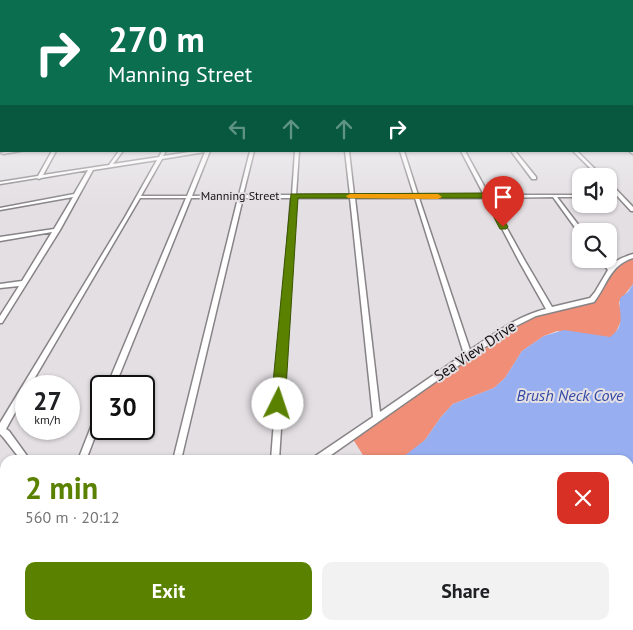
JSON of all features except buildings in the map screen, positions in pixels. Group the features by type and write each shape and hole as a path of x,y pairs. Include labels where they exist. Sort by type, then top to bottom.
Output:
{"street":[{"path":"4,153 11,152"},
{"path":"39,178 53,152"},
{"path":"110,166 120,152"},
{"path":"22,455 0,429 163,152"},
{"path":"0,183 200,152"},
{"path":"116,375 206,152"},
{"path":"178,455 252,152"},
{"path":"275,455 297,152"},
{"path":"347,152 377,418"},
{"path":"402,152 468,356"},
{"path":"464,152 550,310"},
{"path":"514,152 534,178"},
{"path":"576,152 592,168"},
{"path":"0,321 91,169"},
{"path":"618,195 633,210"},
{"path":"0,209 76,196"},
{"path":"554,196 574,223"},
{"name":"Manning Street","path":"138,197 572,196"},
{"path":"0,239 56,230"},
{"name":"Sea View Drive","path":"324,455 494,336 522,319 592,300 618,262 633,256"},
{"path":"0,286 23,283"},
{"path":"84,455 90,440"}],"shaded area":[{"path":"633,256 633,284 619,302 622,319 615,334 610,338 557,331 544,336 522,351 505,378 494,388 453,404 425,440 406,455 363,455 351,436 528,315 592,299 610,269 617,268 617,265"}],"water":[{"name":"Brush Neck Cove","path":"633,284 633,455 406,455 425,440 453,404 494,388 505,378 522,351 544,336 564,330 610,337 615,333 620,324 620,298 628,292"}],"slow traffic":[{"path":"350,196 438,197"}],"route":[{"path":"278,404 294,196 486,196 503,227"}]}
